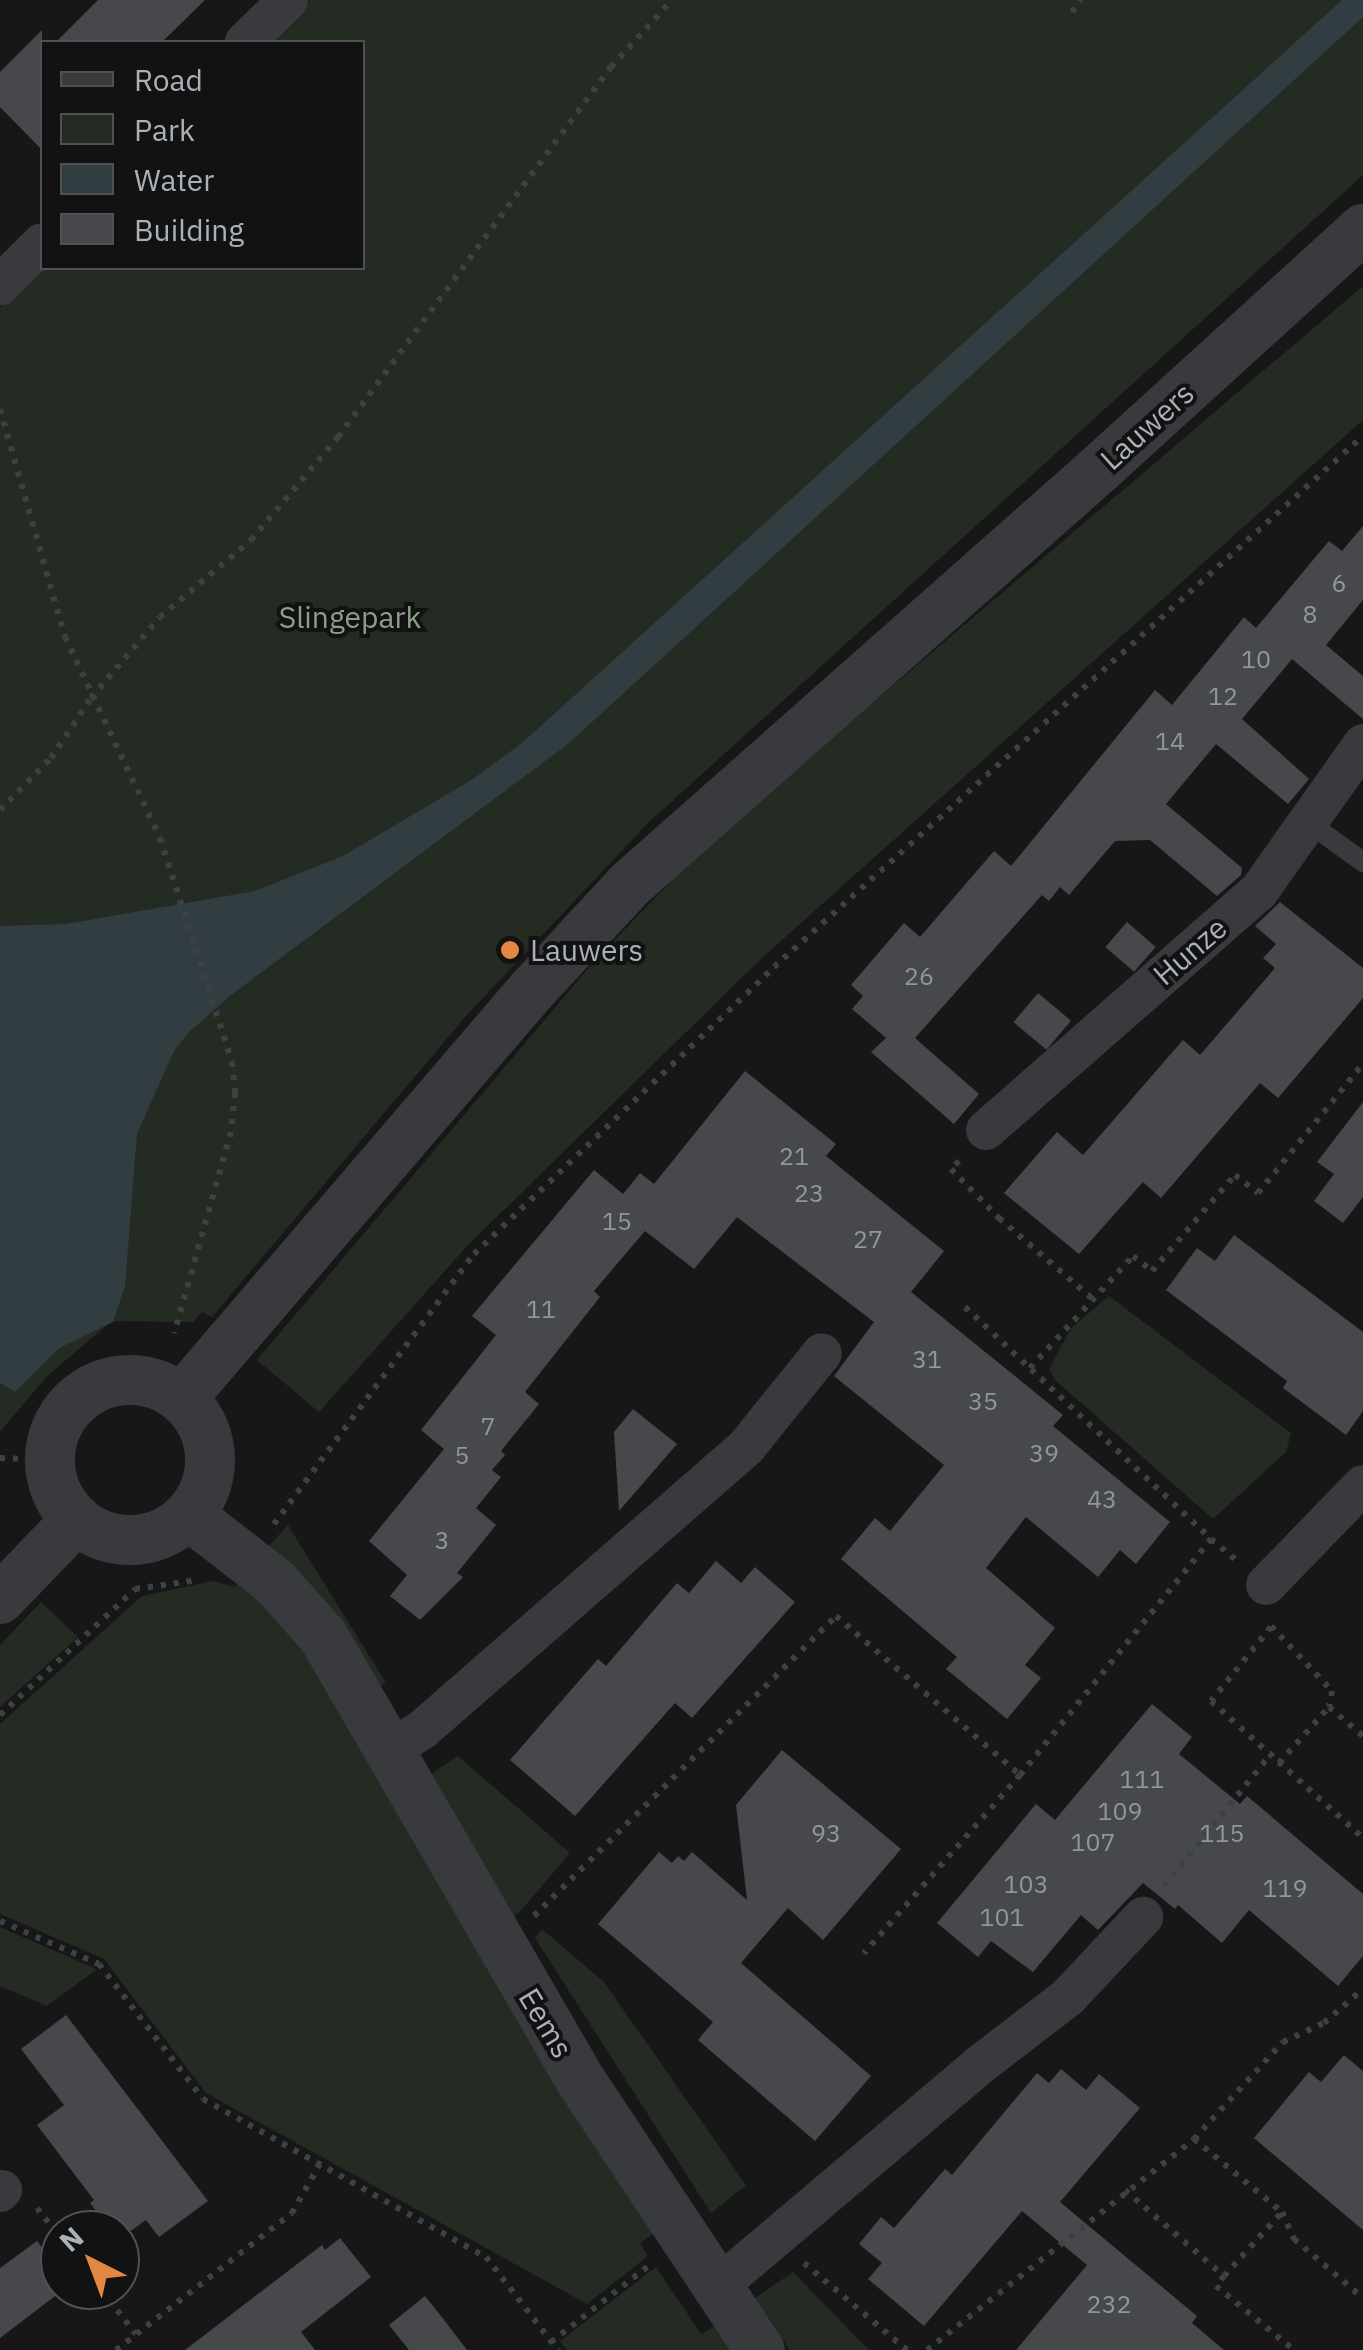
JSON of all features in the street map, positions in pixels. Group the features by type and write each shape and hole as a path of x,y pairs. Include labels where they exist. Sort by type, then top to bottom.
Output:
{"street":[{"path":"247,40 288,0"},
{"name":"Lauwers","path":"182,1398 531,991 629,885 1098,471 1363,229"},
{"path":"0,285 40,245"},
{"name":"Hunze","path":"986,1130 1260,890 1363,744"},
{"path":"388,1752 423,1730 747,1446 822,1353"},
{"path":"144,1367 158,1384 182,1398 207,1436 210,1452 208,1480 190,1516 166,1532 140,1540 100,1535 76,1520 52,1481 52,1437 62,1414 82,1395 144,1367"},
{"path":"1266,1585 1363,1485"},
{"name":"Eems","path":"190,1516 288,1593 323,1636 501,1948 683,2238 760,2350"},
{"path":"0,1599 76,1520"},
{"path":"717,2288 981,2064 1068,1997 1142,1918"}],"lane":[{"path":"1309,822 1363,862"}],"path":[{"path":"0,810 51,758 91,698 160,617 251,540 326,452 610,68 672,0"},
{"path":"1072,12 1081,0"},
{"path":"0,409 65,637 160,838 232,1062 234,1111 172,1342"},
{"path":"0,1715 135,1589 217,1575 248,1558 474,1254 774,967 1363,436"},
{"path":"1030,1368 1132,1256 1152,1271 1235,1176 1258,1193 1361,1070"},
{"path":"986,1130 952,1169 999,1218 1093,1300"},
{"path":"965,1307 1211,1540 1266,1585 1271,1627 1332,1691 1329,1707 1280,1763"},
{"path":"0,1458 52,1460"},
{"path":"864,1953 1020,1776 1211,1540"},
{"path":"501,1948 836,1616 1020,1776"},
{"path":"1271,1627 1211,1700 1363,1838"},
{"path":"1329,1707 1363,1736"},
{"path":"1142,1918 1270,1755"},
{"path":"0,1921 99,1964 203,2099 486,2257 558,2350"},
{"path":"926,2350 1125,2190 1194,2140 1283,2042 1324,2024 1363,1990"},
{"path":"1194,2140 1282,2212 1294,2239 1363,2298"},
{"path":"116,2350 292,2213 320,2164"},
{"path":"1125,2190 1224,2276"},
{"path":"1282,2212 1216,2286 1294,2350"},
{"path":"552,2342 683,2238"},
{"path":"776,2239 908,2350"},
{"path":"117,2310 136,2334"}],"green space":[{"name":"Slingepark","path":"310,0 1363,0 1363,175 648,823 466,1016 212,1317 202,1312 193,1322 112,1321 47,1376 0,1432 0,307 40,267 365,270 365,40 269,40"},
{"path":"1363,286 1363,420 763,957 468,1245 319,1412 257,1360 597,958 709,842"},
{"path":"1109,1296 1291,1433 1286,1452 1213,1519 1055,1380 1049,1369 1071,1328"},
{"path":"288,1525 386,1683 374,1690 266,1549"},
{"path":"243,1579 294,1632 656,2232 640,2243 648,2256 587,2304 206,2093 104,1959 0,1914 0,1724 142,1596 213,1581 234,1587"},
{"path":"41,1602 78,1637 0,1707 0,1645"},
{"path":"458,1756 570,1853 519,1913 505,1921 424,1779"},
{"path":"0,1927 96,1970 47,2006 0,1986"},
{"path":"542,1929 604,1982 746,2185 711,2213 535,1938"},
{"path":"656,2267 701,2334 719,2324 737,2350 567,2350 560,2341"},
{"path":"793,2272 869,2350 790,2350 755,2298"}],"water":[{"path":"1342,0 1363,0 1363,17 568,744 231,995 188,1033 174,1051 137,1134 125,1286 113,1322 59,1348 15,1392 0,1383 0,926 66,924 255,891 343,856 473,779 522,743"}],"building":[{"path":"98,0 205,0 164,40 58,40"},
{"path":"42,30 40,148 0,107 0,72"},
{"path":"1363,526 1363,600 1326,645 1363,676 1363,719 1292,659 1242,719 1309,779 1288,804 1216,744 1166,804 1242,868 1241,875 1217,896 1150,840 1115,841 1069,895 1060,887 1049,901 1042,895 915,1038 979,1094 954,1124 871,1052 886,1038 852,1009 863,996 851,985 904,923 920,937 994,851 1011,866 1155,690 1172,705 1244,617 1256,628 1329,541 1342,551"},
{"path":"1280,902 1363,968 1363,998 1278,1098 1260,1083 1161,1198 1143,1182 1079,1254 1004,1193 1057,1132 1083,1155 1183,1040 1200,1055 1275,968 1263,958 1276,944 1255,926"},
{"path":"1127,922 1156,947 1134,972 1105,947"},
{"path":"1038,993 1071,1021 1047,1050 1014,1022"},
{"path":"745,1071 836,1144 826,1156 944,1251 911,1292 1063,1415 1053,1426 1170,1522 1136,1564 1120,1550 1098,1577 1026,1517 986,1568 1055,1628 1025,1665 1041,1678 1007,1719 946,1669 957,1657 841,1559 875,1518 890,1531 944,1465 834,1376 874,1322 737,1217 694,1269 645,1231 594,1291 600,1297 525,1392 539,1404 501,1451 505,1455 492,1470 501,1477 476,1508 496,1525 457,1573 463,1577 420,1620 390,1596 407,1575 369,1541 444,1449 421,1430 496,1335 472,1316 594,1170 623,1194 640,1173 654,1184"},
{"path":"1363,1102 1363,1197 1343,1223 1314,1201 1334,1174 1317,1162"},
{"path":"1234,1235 1363,1332 1363,1411 1346,1435 1283,1388 1287,1381 1166,1290 1197,1248 1215,1261"},
{"path":"633,1409 677,1444 619,1511 614,1432"},
{"path":"716,1561 741,1583 755,1567 795,1602 692,1718 675,1703 575,1816 510,1760 598,1659 606,1666 677,1583 689,1593"},
{"path":"1152,1704 1192,1737 1179,1754 1240,1804 1247,1796 1363,1894 1363,1956 1338,1986 1249,1910 1222,1943 1178,1905 1175,1909 1143,1883 1098,1930 1081,1915 1033,1972 991,1941 978,1957 937,1923 1036,1804 1055,1820"},
{"path":"782,1750 901,1849 823,1940 788,1908 741,1963 871,2076 815,2141 698,2040 713,2022 598,1924 659,1852 672,1863 678,1856 684,1861 692,1852 747,1900 736,1805"},
{"path":"66,2015 208,2201 159,2237 146,2220 140,2224 140,2210 95,2210 90,2203 94,2200 37,2125 64,2105 21,2049"},
{"path":"1344,2055 1363,2071 1363,2230 1254,2138 1309,2072 1321,2082"},
{"path":"1061,2069 1086,2090 1099,2074 1140,2108 1060,2202 1197,2316 1192,2323 1224,2350 1016,2350 1087,2265 1022,2211 924,2326 868,2279 882,2263 859,2244 881,2217 894,2228 945,2169 952,2175 1037,2073 1049,2083"},
{"path":"340,2238 371,2277 301,2332 315,2350 185,2350 322,2245 325,2250"},
{"path":"37,2241 40,2245 40,2308 0,2338 0,2268"},
{"path":"425,2296 467,2350 409,2350 389,2325"}],"place":[{"name":"Lauwers","path":"510,950"}]}
